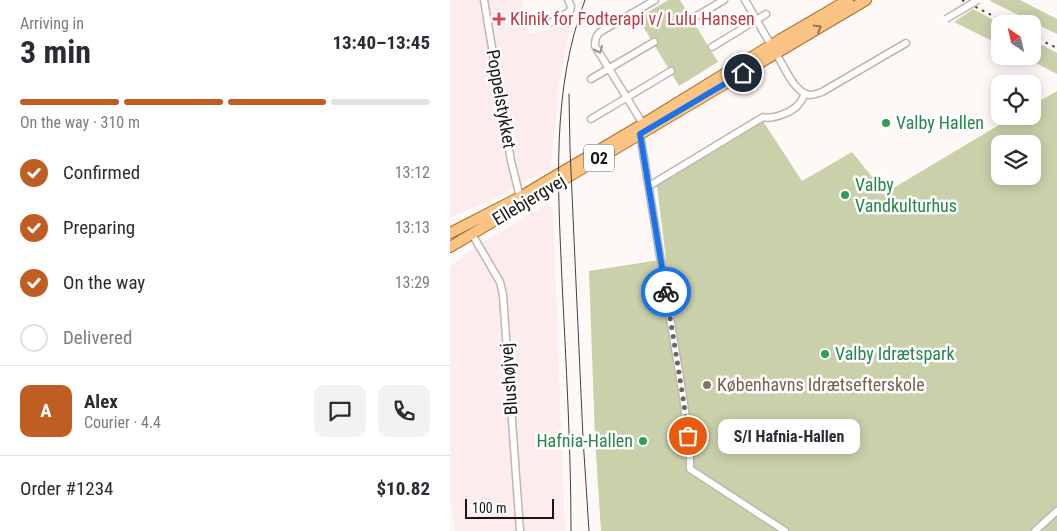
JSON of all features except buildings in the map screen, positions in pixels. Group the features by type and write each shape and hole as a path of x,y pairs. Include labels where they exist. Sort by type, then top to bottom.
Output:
{"main road":[{"name":"Ellebjergvej","path":"450,247 774,49 848,0"},
{"name":"Ellebjergvej","path":"774,49 866,0"},
{"name":"Ellebjergvej","path":"450,233 498,209 641,129"},
{"path":"450,239 498,209"}],"street":[{"name":"Poppelstykket","path":"484,0 511,161 520,197"},
{"path":"550,23 570,11 571,6 568,0"},
{"path":"655,0 600,32 596,36 595,46 626,98 641,129 648,186 684,404 690,452 690,469 785,531"},
{"path":"695,17 724,0"},
{"path":"745,0 795,85 805,94 810,95 822,92 906,43"},
{"path":"946,19 978,0"},
{"path":"712,46 766,14"},
{"path":"591,79 654,42"},
{"path":"591,119 671,71"},
{"path":"648,186 763,117 768,118 790,112 800,103 805,94"},
{"name":"Blushøjvej","path":"472,234 500,282 503,295 520,531"},
{"path":"1035,531 1057,510"}],"shaded area":[{"path":"450,0 522,0 528,34 570,26 559,85 551,168 488,202 450,217"},
{"path":"547,204 553,210 565,531 455,531 450,500 450,267 472,249"}],"green space":[{"path":"668,0 680,0 718,62 679,86 638,18"},
{"path":"1020,0 1057,19 1057,34 1041,26 1041,15 1018,15 990,1"},
{"path":"973,9 991,19 991,40 954,22"},
{"path":"1041,44 1057,53 1057,74 1040,65"},
{"name":"Valby Idrætspark","path":"1057,91 1057,531 601,531 595,438 589,271 666,259 656,178 759,115 802,181 852,152 885,193 999,125 1041,125 1041,100"}],"tram line":[{"path":"571,531 569,437 559,210 559,139 566,69 574,34 585,0"},
{"path":"569,94 583,438 589,531"}],"railway":[{"path":"962,0 991,15"},
{"path":"1041,40 1057,48"}],"way so far":[{"path":"666,292 688,436"}],"place":[{"name":"Klinik for Fodterapi v/ Lulu Hansen","path":"499,19"},
{"name":"Valby Hallen","path":"886,123"},
{"name":"Valby Vandkulturhus","path":"845,195"},
{"name":"Valby Idrætspark","path":"825,354"},
{"name":"Københavns Idrætsefterskole","path":"707,385"},
{"name":"S/I Hafnia-Hallen","path":"688,436"},
{"name":"Hafnia-Hallen","path":"643,441"}],"route":[{"path":"666,292 640,134 743,73"}]}
